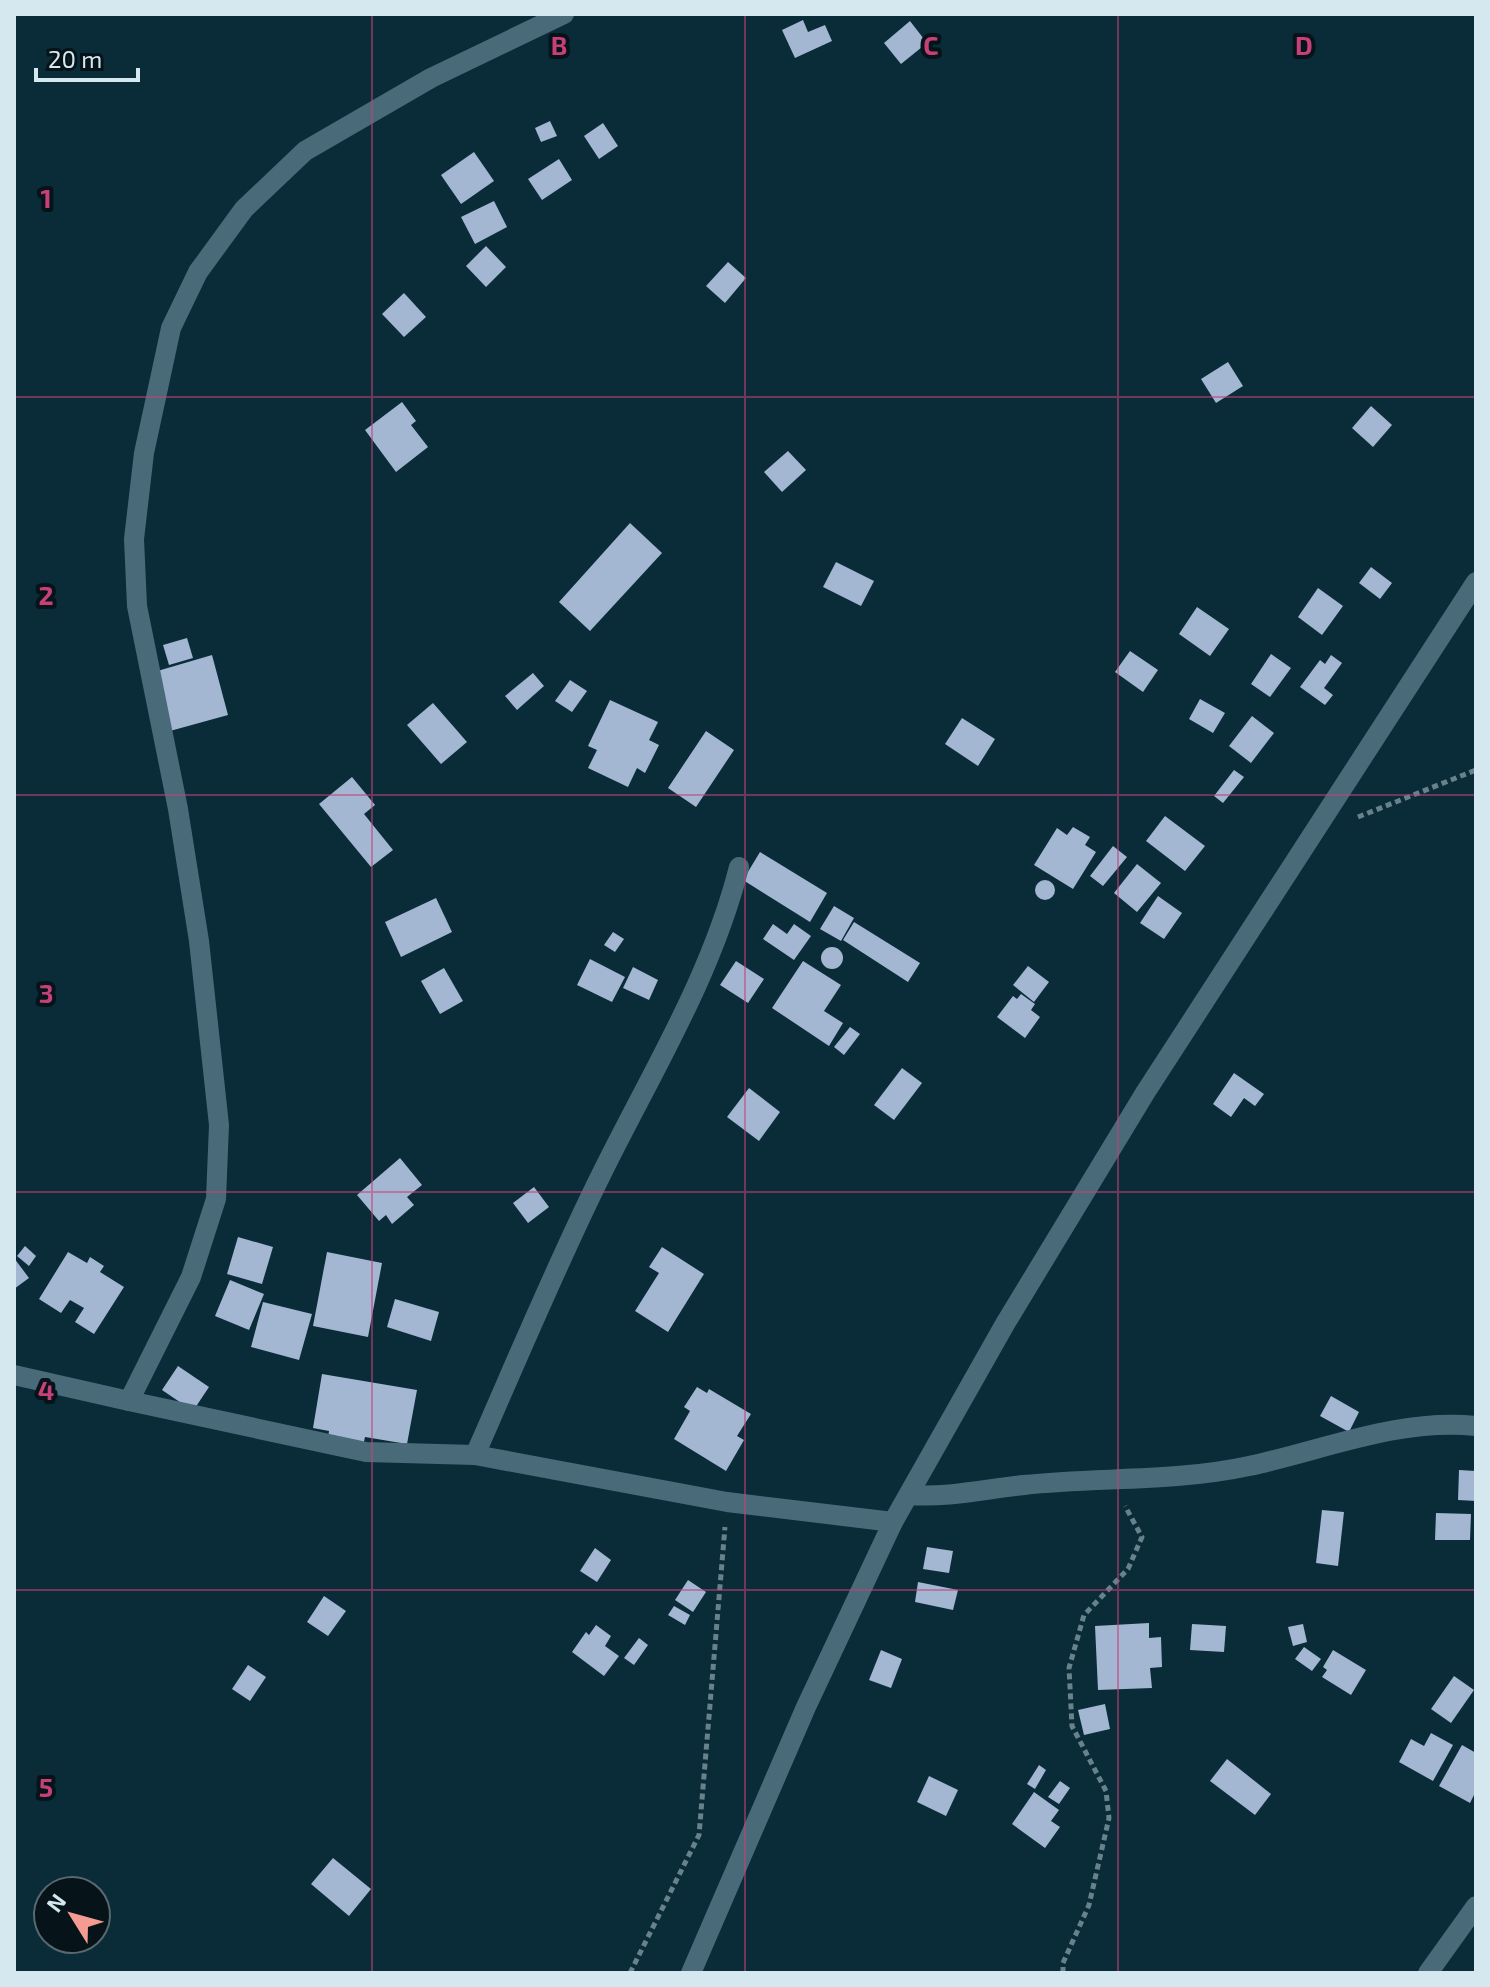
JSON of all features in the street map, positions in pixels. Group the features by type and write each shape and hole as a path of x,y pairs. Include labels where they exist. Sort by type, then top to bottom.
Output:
{"street":[{"path":"129,1401 191,1277 214,1209 217,1184 219,1125 199,941 178,809 137,606 134,539 142,467 171,328 198,272 244,209 305,151 431,78 564,14"},
{"path":"691,1973 806,1707 893,1522 1005,1324 1145,1093 1316,834 1476,582"},
{"path":"475,1455 599,1180 693,996 722,929 739,867"},
{"path":"14,1375 366,1452 475,1455 727,1502 893,1522"},
{"path":"909,1495 934,1497 1024,1485 1190,1476 1246,1467 1322,1449 1374,1432 1432,1425 1476,1426"},
{"path":"1428,1973 1476,1906"}],"path":[{"path":"1316,834 1476,770"},
{"path":"1063,1973 1063,1963 1089,1905 1109,1818 1106,1791 1072,1726 1069,1668 1084,1615 1128,1569 1142,1537 1111,1479"},
{"path":"630,1973 699,1835 727,1502"}],"building":[{"path":"803,20 808,32 825,25 832,41 795,58 782,30"},
{"path":"910,21 927,43 901,64 884,43"},
{"path":"550,121 557,136 541,142 535,128"},
{"path":"603,123 618,146 599,159 584,136"},
{"path":"474,152 494,181 461,204 441,175"},
{"path":"559,159 572,180 542,200 528,179"},
{"path":"494,201 507,227 475,244 461,217"},
{"path":"486,246 506,267 486,287 466,266"},
{"path":"728,262 746,278 725,303 706,286"},
{"path":"404,293 426,317 404,337 382,314"},
{"path":"1228,362 1243,386 1216,403 1201,379"},
{"path":"402,402 416,421 411,425 428,447 396,472 365,430"},
{"path":"1371,406 1392,425 1373,447 1352,428"},
{"path":"788,451 806,470 782,492 764,472"},
{"path":"630,523 662,553 590,631 559,602"},
{"path":"836,562 874,581 861,606 823,587"},
{"path":"1371,567 1392,583 1380,599 1359,583"},
{"path":"1318,588 1343,606 1322,635 1298,617"},
{"path":"1197,607 1229,629 1210,656 1179,634"},
{"path":"187,638 193,658 169,665 163,645"},
{"path":"1130,651 1158,670 1143,692 1115,672"},
{"path":"1271,654 1291,668 1270,697 1251,684"},
{"path":"212,655 228,715 170,731 154,672"},
{"path":"1331,655 1342,663 1324,688 1333,695 1325,705 1300,687 1320,660 1325,664"},
{"path":"533,673 544,686 517,710 505,696"},
{"path":"570,680 587,691 572,712 555,701"},
{"path":"1200,699 1225,713 1213,733 1189,719"},
{"path":"610,700 658,722 649,740 659,745 645,773 637,768 628,787 588,768 597,750 588,746"},
{"path":"433,703 467,742 441,764 407,725"},
{"path":"1252,716 1274,733 1251,763 1229,746"},
{"path":"962,718 995,739 978,766 945,744"},
{"path":"706,731 734,750 696,807 668,788"},
{"path":"1234,770 1244,777 1223,803 1214,796"},
{"path":"352,777 375,805 364,814 393,850 371,867 319,804"},
{"path":"1165,816 1205,846 1185,871 1146,841"},
{"path":"1073,827 1090,837 1085,845 1096,852 1073,889 1034,865 1057,828 1067,835"},
{"path":"1113,846 1127,857 1103,886 1090,876"},
{"path":"760,852 827,893 810,922 743,880"},
{"path":"1137,864 1161,883 1137,912 1114,893"},
{"path":"1045,880 1052,883 1055,890 1052,897 1045,900 1038,897 1035,890 1038,883"},
{"path":"1158,896 1182,913 1164,939 1140,923"},
{"path":"436,898 452,932 401,957 385,922"},
{"path":"834,906 854,918 841,941 820,929"},
{"path":"854,922 920,963 908,982 843,940"},
{"path":"773,924 787,934 794,924 811,936 794,960 763,939"},
{"path":"613,932 624,939 615,952 604,945"},
{"path":"832,947 840,950 843,958 840,966 832,969 824,966 821,958 824,950"},
{"path":"590,959 625,977 612,1002 577,985"},
{"path":"736,961 764,979 748,1003 720,985"},
{"path":"803,961 841,985 824,1011 843,1023 829,1046 772,1008"},
{"path":"1028,966 1049,982 1034,1002 1013,985"},
{"path":"633,967 658,980 649,1000 623,988"},
{"path":"444,968 463,1001 440,1014 421,981"},
{"path":"1021,994 1035,1004 1031,1010 1040,1017 1025,1038 997,1017 1013,996 1017,999"},
{"path":"850,1027 860,1034 844,1055 834,1047"},
{"path":"902,1068 922,1083 894,1120 874,1105"},
{"path":"1234,1073 1264,1094 1255,1106 1244,1098 1231,1117 1213,1104"},
{"path":"749,1088 780,1112 759,1141 727,1117"},
{"path":"400,1158 422,1185 407,1197 414,1205 392,1224 386,1215 379,1221 357,1195"},
{"path":"534,1187 549,1207 528,1223 513,1203"},
{"path":"238,1237 273,1247 262,1284 227,1274"},
{"path":"25,1246 36,1256 29,1266 17,1256"},
{"path":"662,1247 704,1274 668,1332 635,1311 659,1273 649,1267"},
{"path":"68,1252 87,1263 90,1257 104,1266 100,1272 124,1287 94,1334 75,1322 84,1308 70,1300 61,1313 39,1299"},
{"path":"327,1252 382,1263 368,1337 313,1326"},
{"path":"14,1258 29,1278 14,1289"},
{"path":"230,1280 264,1294 249,1330 215,1316"},
{"path":"395,1299 439,1312 431,1341 387,1327"},
{"path":"263,1302 312,1314 299,1360 251,1347"},
{"path":"178,1366 209,1387 193,1411 162,1390"},
{"path":"322,1374 417,1390 407,1444 365,1437 363,1446 328,1439 329,1431 313,1428"},
{"path":"697,1387 707,1393 709,1389 751,1414 737,1436 744,1440 726,1471 674,1439 690,1411 684,1407"},
{"path":"1331,1396 1359,1412 1349,1432 1320,1416"},
{"path":"1459,1470 1476,1471 1476,1501 1458,1500"},
{"path":"1322,1510 1344,1512 1338,1566 1316,1563"},
{"path":"1436,1513 1471,1514 1470,1540 1435,1540"},
{"path":"927,1547 953,1551 949,1573 923,1569"},
{"path":"595,1548 611,1560 597,1582 580,1571"},
{"path":"688,1580 706,1592 693,1612 675,1600"},
{"path":"918,1582 958,1590 953,1610 915,1602"},
{"path":"324,1596 346,1611 328,1636 307,1622"},
{"path":"674,1606 690,1615 685,1625 668,1615"},
{"path":"1149,1623 1149,1638 1161,1637 1162,1667 1150,1668 1152,1688 1098,1690 1095,1626"},
{"path":"1192,1624 1226,1626 1224,1652 1190,1650"},
{"path":"1303,1624 1307,1642 1293,1646 1288,1627"},
{"path":"596,1625 611,1636 605,1646 619,1656 604,1676 572,1652 586,1632 589,1635"},
{"path":"639,1638 648,1645 634,1665 624,1658"},
{"path":"1304,1647 1321,1659 1312,1671 1295,1659"},
{"path":"881,1650 902,1659 891,1688 869,1680"},
{"path":"1333,1650 1366,1670 1351,1695 1322,1677 1327,1670 1323,1667"},
{"path":"248,1665 266,1677 250,1701 232,1689"},
{"path":"1454,1676 1474,1690 1451,1723 1431,1709"},
{"path":"1105,1704 1110,1729 1084,1735 1078,1710"},
{"path":"1431,1733 1453,1745 1433,1781 1399,1762 1411,1739 1424,1746"},
{"path":"1462,1745 1476,1753 1476,1791 1470,1803 1439,1786"},
{"path":"1227,1759 1271,1794 1255,1815 1210,1781"},
{"path":"1039,1765 1046,1770 1035,1789 1027,1784"},
{"path":"929,1776 958,1790 946,1816 917,1802"},
{"path":"1060,1781 1070,1788 1059,1804 1048,1797"},
{"path":"1034,1792 1059,1810 1051,1821 1060,1827 1045,1848 1012,1824"},
{"path":"333,1858 371,1889 349,1916 311,1884"}]}
